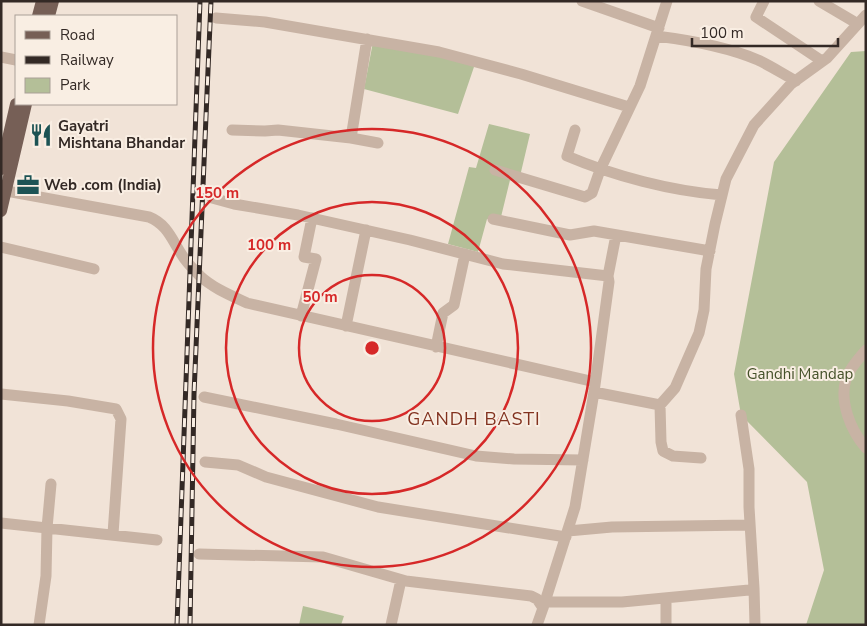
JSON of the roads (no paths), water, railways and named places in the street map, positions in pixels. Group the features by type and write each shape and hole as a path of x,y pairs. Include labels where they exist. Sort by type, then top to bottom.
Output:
{"main road":[{"path":"38,15 42,1"},
{"path":"49,15 53,1"},
{"path":"1,169 16,105"},
{"path":"1,211 4,190 26,105"}],"street":[{"path":"582,1 657,32 728,50 758,60 796,81"},
{"path":"495,170 585,197 592,193 600,170 640,86 667,1"},
{"path":"764,1 756,17 822,61"},
{"path":"819,1 858,24"},
{"path":"701,458 673,456 664,451 661,442 660,405 674,388 698,332 704,310 706,269 726,179 754,125 796,81 822,61 866,15"},
{"path":"216,18 265,22 439,52 521,74 629,107"},
{"path":"351,138 367,39"},
{"path":"1,57 15,60"},
{"path":"232,130 278,130 378,143"},
{"path":"576,130 567,156 600,170 697,193 722,195"},
{"path":"4,190 140,215 157,220 167,230 190,266 213,286 247,303 436,347 660,405"},
{"path":"212,198 366,230 504,264 608,276"},
{"path":"301,316 316,259 304,257 312,218"},
{"path":"493,219 570,235 594,231 710,251"},
{"path":"346,326 366,230"},
{"path":"537,625 575,507 595,387 609,282 608,276 616,235"},
{"path":"1,247 94,268"},
{"path":"436,347 443,313 454,305 465,254"},
{"path":"866,350 846,378 844,399 851,426 866,448"},
{"path":"1,394 68,401 116,410 121,419 113,534"},
{"path":"204,397 336,424 476,456 514,459 583,460"},
{"path":"741,415 750,469 750,525 755,625"},
{"path":"205,462 238,465 266,477 378,507 567,534 612,527 750,525"},
{"path":"40,625 46,576 47,528 51,484"},
{"path":"1,523 157,540"},
{"path":"199,554 323,557 400,580 531,596 537,598 544,605 622,602 754,588"},
{"path":"390,625 400,580"},
{"path":"666,598 666,625"}],"railway":[{"path":"177,625 200,1"},
{"path":"190,625 194,394 211,1"}],"place":[{"name":"Gayatri Mishtana Bhandar","path":"41,135"},
{"name":"Web .com (India)","path":"28,185"}],"district":[{"name":"GANDH BASTI","path":"474,419"}],"park label":[{"name":"Gandhi Mandap","path":"800,374"}]}
